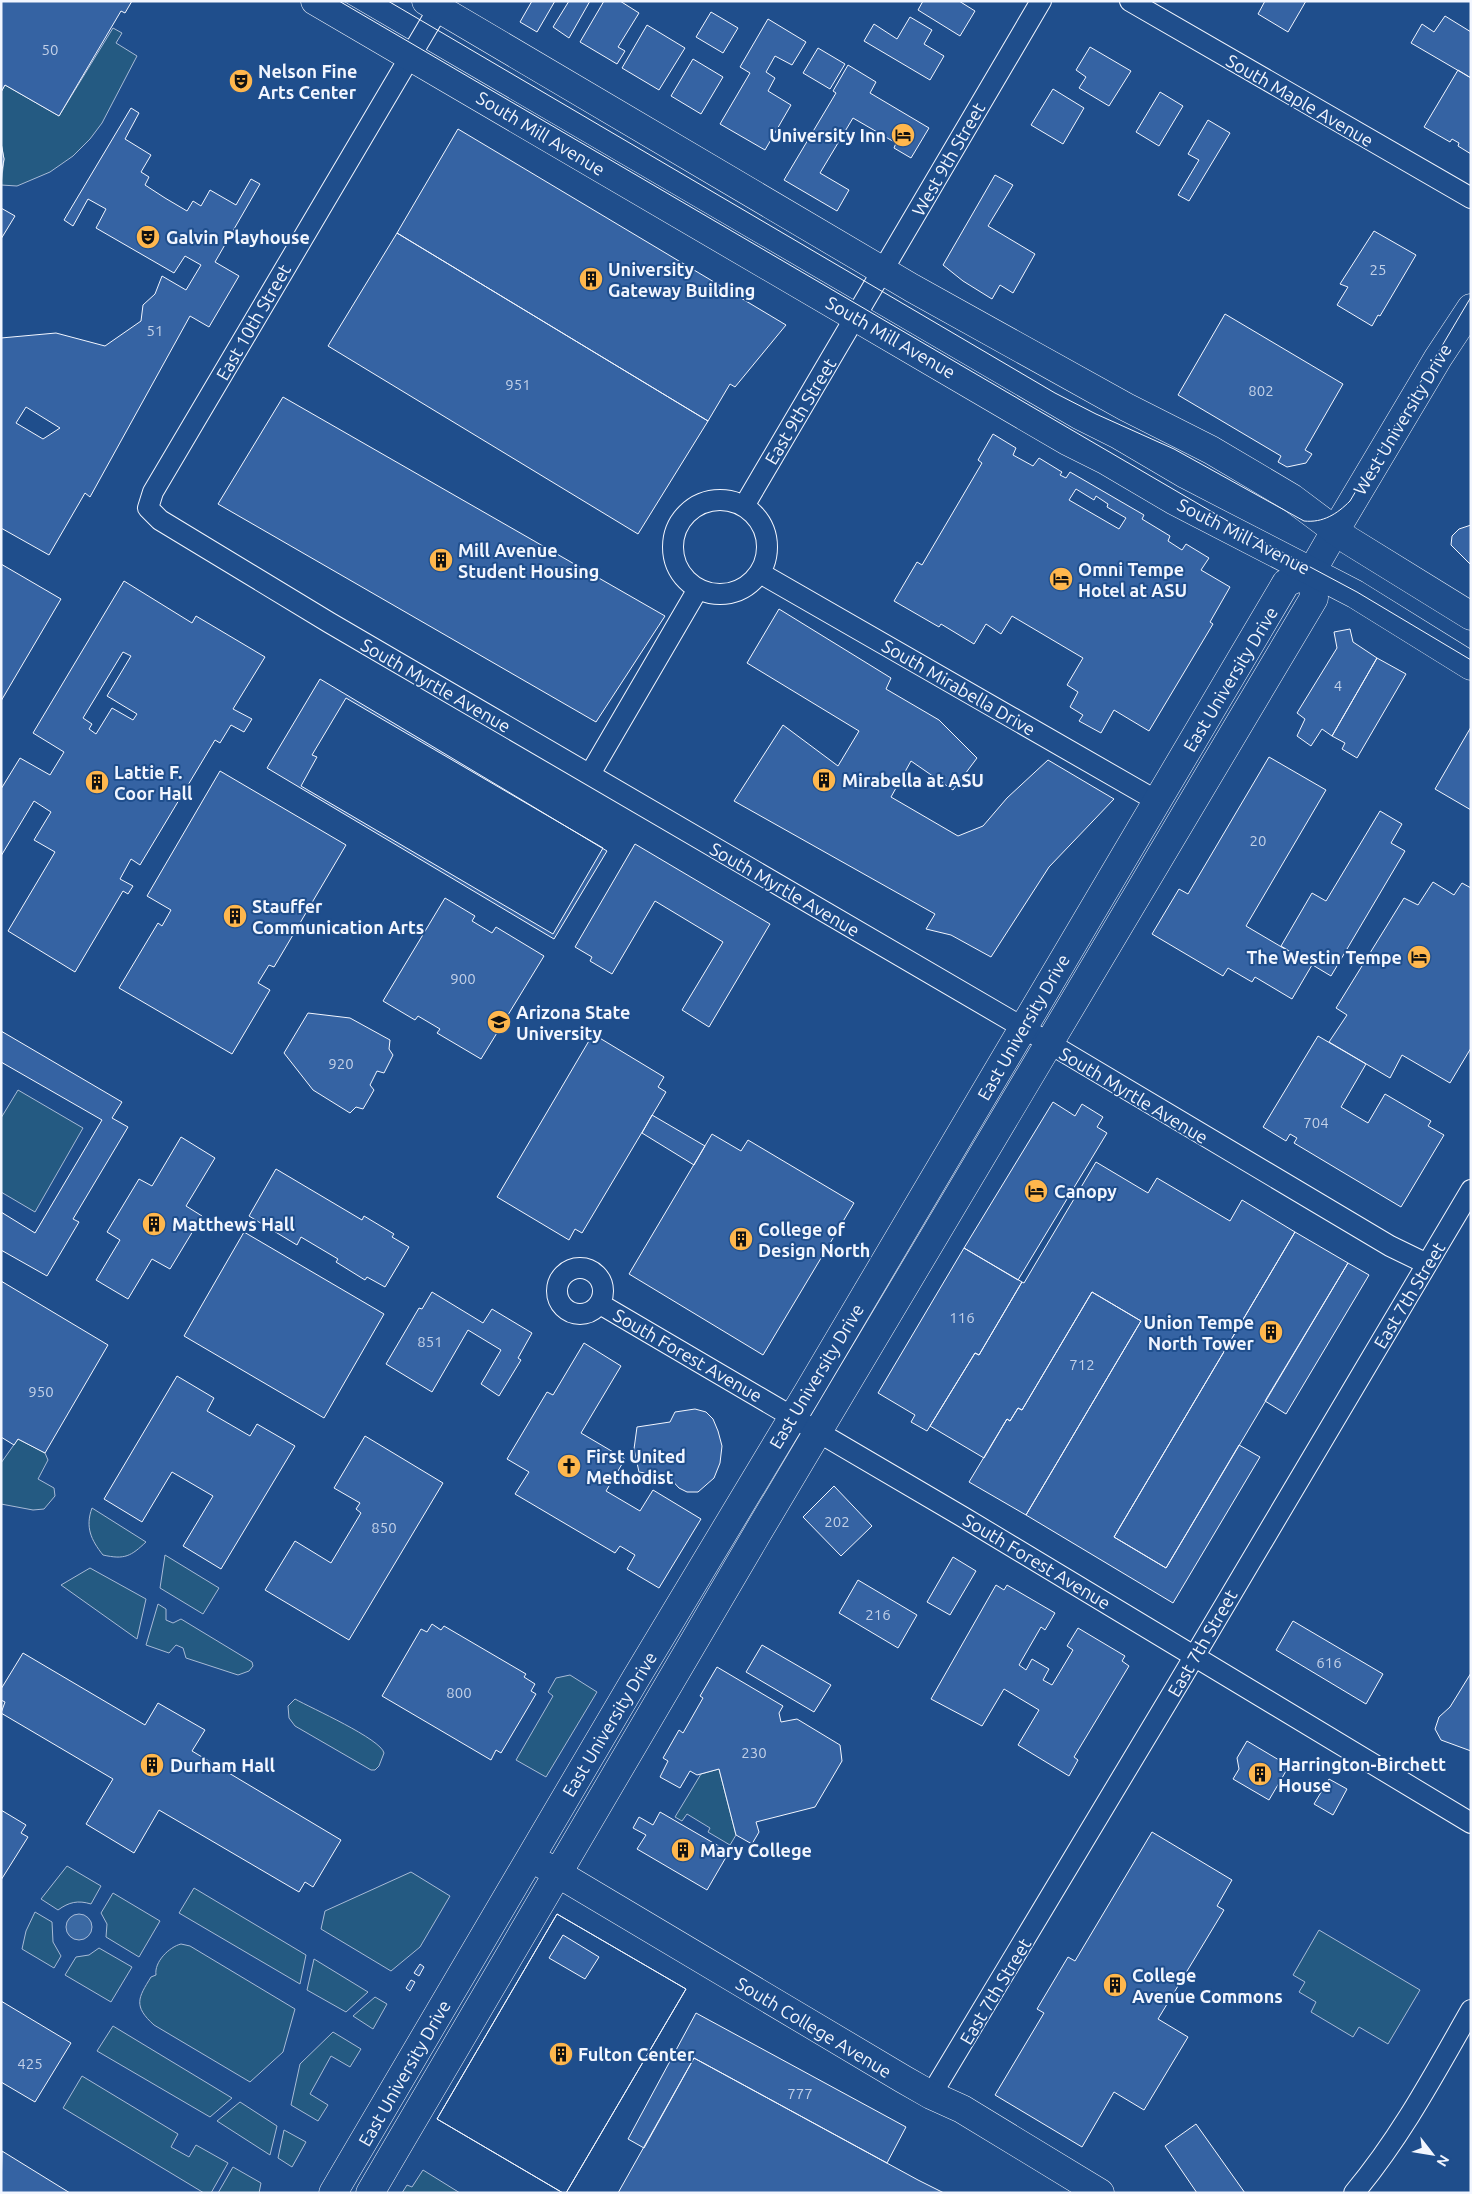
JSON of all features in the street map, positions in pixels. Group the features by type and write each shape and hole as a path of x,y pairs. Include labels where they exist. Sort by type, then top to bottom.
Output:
{"main road":[{"name":"South Mill Avenue","path":"315,1 1067,441 1106,460 1173,500 1355,594 1471,666"},
{"path":"436,4 883,270 1118,403 1211,450 1292,498 1335,531 1375,558 1471,616"},
{"name":"West University Drive","path":"1335,531 1438,358 1471,308"},
{"path":"1312,571 1335,531"},
{"name":"East University Drive","path":"333,2193 530,1857 1286,583 1312,571 1314,598 818,1431 370,2193"},
{"name":"South College Avenue","path":"530,1857 932,2095 962,2109 1100,2193"},
{"path":"380,2114 408,2128"}],"street":[{"name":"West 9th Street","path":"855,316 1041,1"},
{"name":"South Maple Avenue","path":"1130,1 1471,198"},
{"name":"East 10th Street","path":"148,508 158,484 410,57 436,4"},
{"name":"East 9th Street","path":"744,506 855,316"},
{"path":"715,500 730,500 744,506 756,516 764,528 767,543 766,559 760,573 751,583 739,590 718,594 698,589 686,580 678,567 674,553 674,538 679,524 688,512 701,504 715,500"},
{"name":"South Myrtle Avenue","path":"148,508 160,520 330,623 1022,1027 1382,1241 1427,1264"},
{"name":"South Mirabella Drive","path":"760,573 1157,801"},
{"path":"590,774 698,589"},
{"name":"East 7th Street","path":"932,2095 1471,1190"},
{"name":"South Forest Avenue","path":"600,1304 818,1431 1471,1823"},
{"path":"1354,2193 1400,2131 1471,2010"}],"shaded area":[{"path":"113,28 122,33 116,43 137,56 102,123 90,139 73,156 50,172 17,186 1,185 4,159 1,143 1,92 5,85 59,116"},
{"path":"18,1090 83,1128 35,1212 1,1192 1,1118"},
{"path":"18,1439 45,1453 48,1460 38,1479 54,1488 55,1496 44,1509 33,1510 1,1504 1,1463"},
{"path":"92,1508 146,1542 127,1556 103,1555 90,1533 89,1521"},
{"path":"165,1555 219,1588 203,1614 160,1588"},
{"path":"90,1568 146,1599 137,1639 61,1585"},
{"path":"158,1604 166,1609 166,1620 173,1623 181,1619 252,1662 253,1666 249,1671 238,1675 186,1658 183,1648 176,1645 169,1653 146,1645"},
{"path":"570,1675 597,1692 546,1777 516,1760 553,1696 548,1692 556,1678"},
{"path":"295,1699 359,1732 380,1747 384,1753 379,1766 375,1770 371,1770 295,1726 289,1718 288,1706"},
{"path":"719,1769 736,1835 730,1845 708,1832 710,1828 687,1814 682,1821 675,1817 701,1774"},
{"path":"67,1866 101,1886 91,1904 74,1902 58,1910 41,1899"},
{"path":"411,1872 450,1896 420,1947 391,1971 321,1929 325,1911"},
{"path":"194,1888 306,1955 300,1984 179,1913"},
{"path":"113,1893 160,1921 139,1957 106,1937 107,1924 101,1913"},
{"path":"35,1912 52,1922 53,1942 61,1956 54,1968 22,1949 26,1931"},
{"path":"79,1914 88,1918 92,1927 88,1936 79,1940 70,1936 66,1927 70,1918"},
{"path":"1319,1930 1420,1990 1388,2044 1359,2027 1353,2037 1311,2012 1316,2002 1299,1992 1305,1982 1293,1975"},
{"path":"181,1944 190,1946 295,2009 283,2052 250,2082 154,2025 140,2007 143,1991 151,1977 156,1975 157,1965 160,1960 172,1948"},
{"path":"99,1948 132,1967 111,2002 65,1975 76,1957 89,1955"},
{"path":"314,1959 368,1992 346,2012 307,1990"},
{"path":"375,1997 387,2004 373,2029 353,2016"},
{"path":"113,2026 232,2098 210,2117 97,2051"},
{"path":"333,2032 361,2049 350,2067 331,2056 310,2094 328,2105 318,2121 291,2105 300,2064"},
{"path":"82,2076 178,2134 171,2147 189,2157 196,2145 228,2163 211,2193 204,2193 63,2108"},
{"path":"240,2102 277,2126 270,2155 217,2121"},
{"path":"284,2130 306,2142 292,2167 278,2158"},
{"path":"233,2167 261,2183 259,2193 218,2193"},
{"path":"423,2170 460,2193 402,2193 407,2185 412,2187"}],"building":[{"path":"1,1 132,1 125,13 121,11 59,116 5,85 1,92"},
{"path":"532,1 555,1 537,32 520,22"},
{"path":"569,1 590,1 569,38 553,27"},
{"path":"604,1 620,1 639,13 618,47 625,51 617,64 580,42"},
{"path":"923,1 959,1 975,11 960,36 918,10"},
{"path":"1265,1 1306,1 1288,32 1258,14"},
{"path":"711,12 738,28 723,53 696,37"},
{"path":"1445,16 1471,32 1471,78 1411,43 1422,24 1434,32"},
{"path":"910,17 932,30 924,44 944,56 930,80 864,41 874,24 897,39"},
{"path":"768,19 806,42 792,65 775,56 766,72 775,78 768,91 791,105 765,150 720,124 750,73 740,67"},
{"path":"647,25 685,48 659,90 622,68"},
{"path":"1090,47 1131,71 1109,106 1079,88 1086,77 1076,70"},
{"path":"818,48 845,64 830,89 803,73"},
{"path":"693,59 723,77 701,114 671,96"},
{"name":"University Inn","path":"848,65 876,82 870,93 929,128 911,158 894,148 896,143 853,118 820,173 849,190 837,211 784,180 836,93 833,91"},
{"path":"1458,70 1471,78 1471,154 1458,146 1459,143 1452,139 1450,142 1424,127"},
{"path":"1053,89 1084,108 1063,144 1031,125"},
{"path":"1160,92 1183,106 1159,146 1136,132"},
{"path":"131,108 139,113 125,139 151,155 141,172 149,177 145,185 187,211 193,201 201,206 210,190 236,205 251,179 260,184 215,262 239,276 209,327 190,316 90,497 85,493 49,555 1,528 1,338 56,333 105,346 141,321 143,305 155,294 162,276 186,290 201,265 185,256 174,273 96,228 106,209 88,199 73,226 64,220","holes":["26,407 60,428 43,439 16,423"]},
{"path":"1208,120 1230,133 1189,201 1178,195 1199,160 1188,154"},
{"name":"University Gateway Building","path":"458,129 786,325 735,387 730,384 708,421 397,233"},
{"path":"1,143 4,159 1,176"},
{"path":"995,175 1013,185 988,226 1035,254 1013,293 1000,285 992,299 963,281 943,265"},
{"path":"1,208 15,216 1,239"},
{"path":"1374,231 1416,255 1380,316 1378,315 1372,326 1337,305 1348,287 1340,284"},
{"path":"397,233 708,421 638,534 328,346"},
{"path":"1225,314 1343,384 1305,450 1312,454 1306,463 1287,467 1278,462 1281,456 1178,395"},
{"name":"Mill Avenue Student Housing","path":"283,397 665,616 596,722 218,504"},
{"name":"Omni Tempe Hotel at ASU","path":"993,434 1016,448 1013,455 1033,466 1039,458 1062,472 1060,475 1066,478 1070,472 1144,515 1142,519 1170,536 1168,541 1182,550 1186,544 1209,558 1201,570 1230,587 1210,622 1213,624 1149,731 1114,710 1101,733 1079,721 1083,715 1070,707 1078,692 1067,685 1083,658 1012,616 1001,634 986,624 974,644 941,624 939,627 894,601 917,562 922,565 982,463 978,460","holes":["1076,489 1094,500 1096,496 1108,504 1107,507 1126,518 1119,529 1069,500"]},
{"path":"1471,525 1471,565 1451,545 1452,536 1459,529"},
{"path":"1,564 61,599 1,701"},
{"name":"Lattie F. Coor Hall","path":"124,581 192,623 196,616 265,657 233,709 252,719 244,732 231,725 220,743 215,740 140,865 131,859 120,879 133,886 128,894 123,891 75,972 8,931 55,852 34,840 51,812 34,801 1,856 1,789 20,758 50,775 64,752 33,733","holes":["123,652 131,656 107,696 137,714 133,720 112,708 96,734 89,729 92,724 83,718"]},
{"name":"Mirabella at ASU","path":"779,609 891,678 886,689 939,720 977,758 953,790 911,761 891,797 958,836 983,826 1007,798 1048,760 1114,799 1049,867 991,957 951,935 926,929 935,914 734,801 783,725 838,766 859,731 747,663"},
{"path":"1350,629 1353,642 1377,658 1332,736 1322,729 1311,746 1297,736 1305,719 1297,713 1337,648 1334,632"},
{"path":"1377,658 1406,674 1357,758 1342,749 1345,743 1332,736"},
{"path":"320,679 607,851 554,939 267,768"},
{"path":"346,698 603,848 553,934 301,786 317,757 312,755"},
{"path":"1471,727 1471,810 1435,789"},
{"path":"1269,757 1326,790 1246,926 1312,965 1292,999 1255,977 1252,982 1228,968 1223,976 1152,934 1179,889 1188,894"},
{"name":"Stauffer Communication Arts","path":"220,771 346,845 274,967 269,965 258,983 270,990 232,1054 119,988 158,923 162,926 171,910 147,896"},
{"path":"1380,811 1402,824 1391,843 1405,851 1331,976 1281,946 1312,893 1326,901"},
{"path":"635,844 770,924 709,1027 682,1010 723,942 655,901 612,974 590,961 592,957 575,947"},
{"name":"The Westin Tempe","path":"1433,882 1454,895 1462,883 1471,888 1471,1048 1450,1083 1402,1055 1390,1078 1329,1042 1347,1015 1336,1008 1404,898 1418,905"},
{"path":"445,898 475,916 472,921 492,933 496,927 544,956 481,1059 437,1033 440,1029 418,1016 415,1020 383,1001"},
{"path":"308,1013 350,1018 390,1040 389,1049 393,1055 384,1073 377,1071 370,1085 374,1090 363,1109 356,1107 350,1113 313,1090 284,1053"},
{"path":"1,1031 122,1102 112,1118 128,1127 73,1219 79,1222 47,1276 1,1250 1,1212 35,1233 102,1120 1,1062"},
{"path":"593,1034 664,1077 658,1087 666,1092 582,1233 575,1229 569,1240 497,1197"},
{"path":"1318,1036 1366,1064 1341,1107 1368,1123 1385,1094 1431,1121 1428,1126 1444,1135 1401,1207 1294,1143 1297,1138 1290,1134 1286,1141 1263,1127"},
{"name":"Canopy","path":"1053,1102 1075,1116 1082,1104 1103,1117 1097,1127 1107,1133 1018,1280 964,1248"},
{"path":"652,1115 705,1146 694,1165 642,1133"},
{"name":"College of Design North","path":"712,1134 741,1151 748,1140 854,1203 763,1355 629,1274"},
{"name":"Matthews Hall","path":"181,1137 215,1158 186,1206 202,1216 170,1269 152,1259 128,1299 96,1280 120,1240 107,1232 139,1179 152,1186"},
{"path":"1096,1162 1148,1193 1157,1178 1230,1221 1242,1200 1295,1232 1114,1537 1166,1568 1239,1445 1260,1457 1173,1603 1026,1515 1141,1321 1092,1292 1022,1410 1018,1408 1010,1421 1007,1419 984,1458 930,1426 975,1353 979,1355"},
{"path":"276,1169 362,1220 364,1216 394,1234 392,1237 409,1247 385,1287 367,1277 365,1280 336,1262 338,1259 301,1237 297,1245 249,1216"},
{"path":"244,1232 384,1314 324,1418 184,1336"},
{"name":"Union Tempe North Tower","path":"1295,1232 1348,1263 1166,1568 1114,1537"},
{"path":"964,1248 1022,1282 979,1355 975,1353 927,1431 911,1422 915,1415 878,1393"},
{"path":"1348,1263 1369,1275 1286,1414 1265,1401"},
{"path":"1,1281 108,1345 45,1453 18,1439 14,1445 1,1437"},
{"path":"432,1292 483,1323 492,1309 532,1333 518,1358 521,1360 499,1396 481,1384 501,1350 468,1330 432,1392 386,1364 419,1308 422,1309"},
{"path":"1092,1292 1141,1321 1026,1515 969,1482 1007,1419 1010,1421 1018,1408 1022,1410"},
{"name":"First United Methodist","path":"584,1343 621,1366 581,1433 625,1459 606,1491 640,1511 653,1490 701,1519 659,1588 627,1569 635,1555 620,1546 615,1553 515,1494 529,1472 507,1459 547,1392 553,1395"},
{"path":"177,1376 214,1398 207,1411 250,1436 257,1424 295,1446 221,1569 183,1546 213,1496 172,1472 142,1522 104,1499"},
{"path":"695,1409 706,1412 713,1419 718,1431 722,1446 720,1463 714,1478 698,1492 687,1492 679,1488 668,1476 639,1472 634,1449 637,1427 670,1422 675,1412"},
{"path":"365,1436 443,1483 349,1640 265,1590 295,1541 331,1563 361,1513 356,1509 360,1503 334,1488"},
{"path":"834,1486 872,1526 841,1556 803,1517"},
{"path":"953,1557 976,1571 950,1615 927,1602"},
{"path":"858,1580 917,1615 898,1648 839,1613"},
{"path":"996,1585 1004,1590 1007,1585 1055,1613 1045,1630 1041,1627 1019,1665 1026,1670 1032,1659 1049,1669 1043,1680 1052,1685 1073,1650 1067,1646 1078,1628 1125,1656 1122,1661 1129,1666 1074,1757 1078,1760 1069,1776 1018,1745 1039,1710 1004,1689 982,1726 931,1699"},
{"path":"1293,1621 1383,1674 1366,1704 1276,1650"},
{"path":"432,1624 441,1630 444,1626 526,1674 524,1677 535,1684 531,1691 536,1694 501,1753 496,1750 491,1760 382,1696 421,1629 427,1632"},
{"path":"762,1645 831,1685 814,1712 746,1672"},
{"name":"Durham Hall","path":"23,1653 145,1725 158,1703 205,1730 192,1751 341,1840 313,1887 305,1882 299,1892 159,1810 134,1853 86,1824 113,1779 1,1713 5,1702 1,1700 1,1689"},
{"path":"717,1667 783,1706 779,1713 781,1722 797,1719 840,1745 842,1761 815,1807 756,1822 759,1832 752,1844 736,1835 719,1769 697,1775 690,1771 680,1788 660,1777 668,1761 663,1758 679,1730 683,1733 703,1698 700,1696"},
{"path":"1471,1673 1471,1751 1441,1740 1435,1729 1439,1717 1450,1707"},
{"name":"Harrington-Birchett House","path":"1247,1741 1289,1766 1269,1800 1233,1779 1239,1769 1237,1758"},
{"path":"1329,1779 1347,1789 1333,1815 1314,1804"},
{"path":"1,1810 26,1825 21,1833 28,1837 1,1880"},
{"name":"Mary College","path":"660,1812 729,1852 707,1890 637,1849 646,1835 633,1828 639,1817 653,1825"},
{"name":"College Avenue Commons","path":"1152,1832 1232,1880 1217,1906 1224,1910 1158,2019 1188,2037 1144,2110 1114,2092 1082,2147 995,2095 1044,2013 1037,2009 1068,1957 1075,1961"},
{"name":"Fulton Center","path":"557,1914 686,1989 566,2193 437,2119","holes":["563,1935 599,1957 585,1979 549,1958"]},
{"name":"Fulton Center","path":"557,1914 686,1989 566,2193 437,2119"},
{"path":"420,1964 424,1967 419,1976 414,1973"},
{"path":"411,1980 415,1982 410,1991 406,1988"},
{"path":"1,2001 71,2043 35,2102 1,2082"},
{"path":"696,2013 906,2127 887,2163 694,2058 644,2148 628,2139"},
{"path":"694,2058 918,2180 944,2193 618,2193"},
{"path":"1196,2124 1245,2193 1197,2193 1165,2146"},
{"path":"2,2151 70,2193 1,2193"}],"tram line":[{"path":"339,1 1267,544 1357,592 1471,660"},
{"path":"388,1 1055,393 1096,414 1174,449 1304,521 1317,521 1329,517 1350,501 1471,297"}],"place":[{"name":"Nelson Fine Arts Center","path":"241,81"},
{"name":"University Inn","path":"903,135"},
{"name":"Galvin Playhouse","path":"148,237"},
{"name":"University Gateway Building","path":"591,279"},
{"name":"Mill Avenue Student Housing","path":"441,560"},
{"name":"Omni Tempe Hotel at ASU","path":"1061,579"},
{"name":"Mirabella at ASU","path":"824,780"},
{"name":"Lattie F. Coor Hall","path":"97,782"},
{"name":"Stauffer Communication Arts","path":"235,916"},
{"name":"The Westin Tempe","path":"1419,957"},
{"name":"Arizona State University","path":"499,1022"},
{"name":"Canopy","path":"1036,1191"},
{"name":"Matthews Hall","path":"154,1224"},
{"name":"College of Design North","path":"741,1239"},
{"name":"Union Tempe North Tower","path":"1271,1332"},
{"name":"First United Methodist","path":"569,1466"},
{"name":"Durham Hall","path":"152,1765"},
{"name":"Harrington-Birchett House","path":"1260,1774"},
{"name":"Mary College","path":"683,1850"},
{"name":"College Avenue Commons","path":"1115,1985"},
{"name":"Fulton Center","path":"561,2054"}]}
